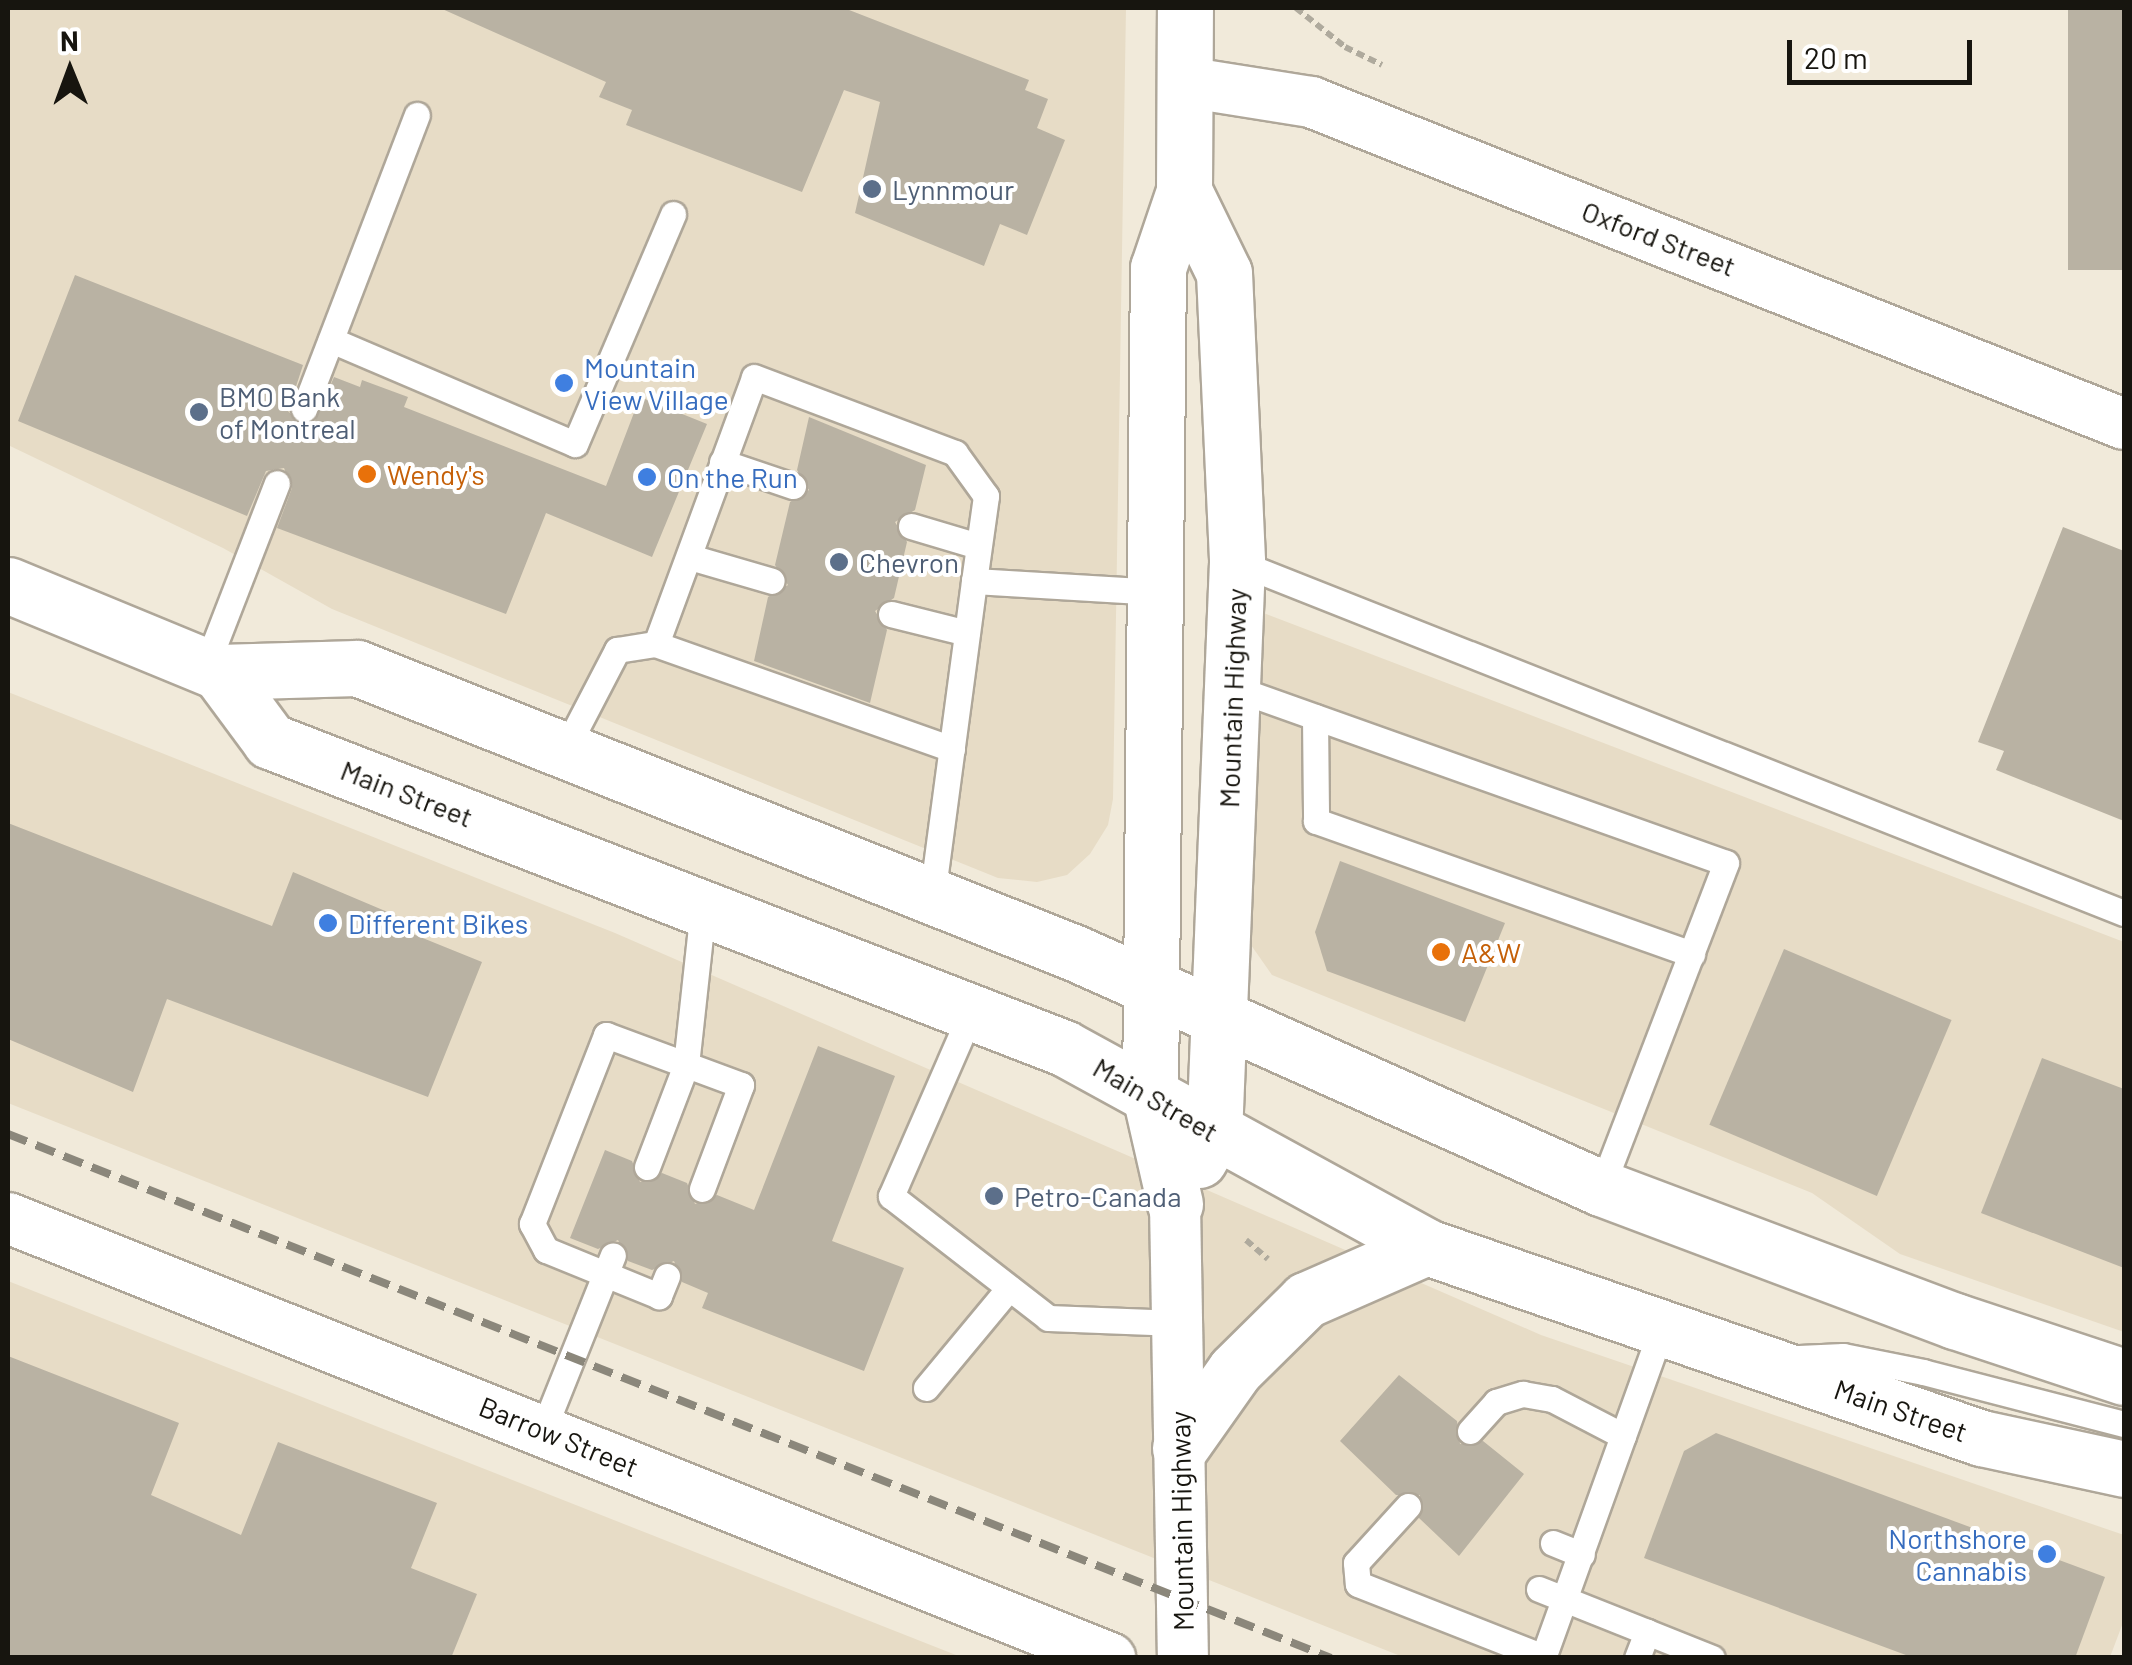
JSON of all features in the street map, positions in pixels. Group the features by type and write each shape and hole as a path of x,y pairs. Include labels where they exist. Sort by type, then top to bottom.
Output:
{"main road":[{"name":"Mountain Highway","path":"1175,1204 1150,1095 1158,592 1158,268 1184,192 1185,8"},
{"name":"Mountain Highway","path":"1175,1204 1214,1134 1237,562 1224,272 1184,192"},
{"path":"8,585 212,669 358,668 1153,986 1602,1188 1955,1322 2124,1376"},
{"name":"Main Street","path":"212,669 270,741 1064,1048 1214,1134 1427,1247 1981,1438 2124,1469"},
{"path":"1180,1448 1234,1370 1306,1300 1427,1247"}],"street":[{"name":"Oxford Street","path":"1185,82 1311,102 2124,424"},
{"name":"Mountain Highway","path":"1175,1204 1183,1658"},
{"name":"Barrow Street","path":"8,1218 1110,1658"}],"lane":[{"path":"304,410 417,115"},
{"path":"331,340 575,444 673,214"},
{"path":"656,644 754,377 956,453 986,496 932,896"},
{"path":"722,462 793,486"},
{"path":"212,669 276,482"},
{"path":"911,526 978,546"},
{"path":"690,557 772,582"},
{"path":"1237,562 2124,914"},
{"path":"974,581 1158,592"},
{"path":"891,614 967,633"},
{"path":"565,750 617,650 656,644 952,749"},
{"path":"1234,688 1726,863 1602,1188"},
{"path":"1315,717 1316,821 1692,954"},
{"path":"647,1167 686,1065 703,909"},
{"path":"970,1013 892,1196 1048,1318 1178,1323"},
{"path":"666,1276 659,1296 609,1264 546,1250 532,1224 606,1035 741,1084 702,1189"},
{"path":"544,1430 609,1264"},
{"path":"926,1388 1009,1288"},
{"path":"1408,1506 1356,1563 1358,1584 1543,1657 1662,1328"},
{"path":"1754,1360 1843,1356 2124,1424"},
{"path":"1470,1431 1496,1402 1524,1394 1552,1399 1623,1436"},
{"path":"1554,1543 1582,1555"},
{"path":"1539,1589 1712,1658"},
{"path":"1637,1658 1648,1632"}],"path":[{"path":"1246,1240 1275,1266"}],"shaded area":[{"name":"Mountain View Village","path":"8,8 1126,8 1113,799 1108,825 1090,854 1067,875 1037,882 998,878 332,609 223,548 8,445"},
{"path":"1253,609 2124,942 2124,1332 1900,1254 1812,1193 1272,975 1251,945 1243,906"},
{"path":"8,692 615,933 1541,1335 2124,1535 2124,1620 2110,1657 1403,1657 8,1103"},
{"path":"8,1281 961,1657 8,1657"}],"building":[{"path":"440,8 844,8 1029,80 1025,90 1048,99 1037,128 1065,140 1027,235 1000,224 984,266 855,213 880,102 844,90 802,192 626,125 632,110 599,97 606,82"},
{"path":"2068,8 2124,8 2124,270 2068,270"},
{"path":"75,275 303,365 288,411 299,424 315,421 334,377 360,387 362,380 408,397 404,407 606,486 640,397 707,424 652,557 546,513 506,614 277,528 292,488 284,468 266,471 247,516 18,421"},
{"path":"809,417 926,465 915,510 895,522 907,542 894,598 875,611 887,630 870,703 754,661 768,597 788,585 775,565 790,502 809,490 797,470"},
{"path":"2063,527 2124,551 2124,821 1996,770 2004,751 1978,742"},
{"path":"8,823 272,926 293,872 397,916 393,926 482,962 428,1097 167,999 133,1092 8,1039"},
{"path":"1340,861 1505,923 1465,1022 1327,971 1315,932"},
{"path":"1784,949 1952,1020 1877,1196 1709,1125"},
{"path":"818,1046 895,1076 832,1241 904,1268 864,1371 702,1308 708,1293 682,1282 674,1261 652,1270 628,1261 618,1240 598,1249 570,1238 605,1150 632,1161 640,1182 662,1173 687,1183 695,1204 717,1195 754,1210"},
{"path":"2042,1058 2124,1089 2124,1268 1981,1213"},
{"path":"8,1356 179,1423 151,1495 241,1535 278,1442 437,1503 411,1568 477,1594 451,1658 8,1658"},
{"path":"1399,1375 1457,1421 1460,1444 1483,1441 1524,1474 1459,1556 1419,1518 1420,1495 1396,1495 1340,1441"},
{"path":"1716,1433 2105,1577 2075,1658 1914,1658 1644,1558 1684,1451"}],"railway":[{"path":"8,1134 1331,1658"}],"place":[{"name":"Lynnmour","path":"872,189"},
{"name":"Mountain View Village","path":"564,383"},
{"name":"BMO Bank of Montreal","path":"199,412"},
{"name":"Wendy's","path":"367,474"},
{"name":"On the Run","path":"647,477"},
{"name":"Chevron","path":"839,562"},
{"name":"Different Bikes","path":"328,923"},
{"name":"A&W","path":"1441,952"},
{"name":"Petro-Canada","path":"994,1196"},
{"name":"Northshore Cannabis","path":"2047,1554"}]}
